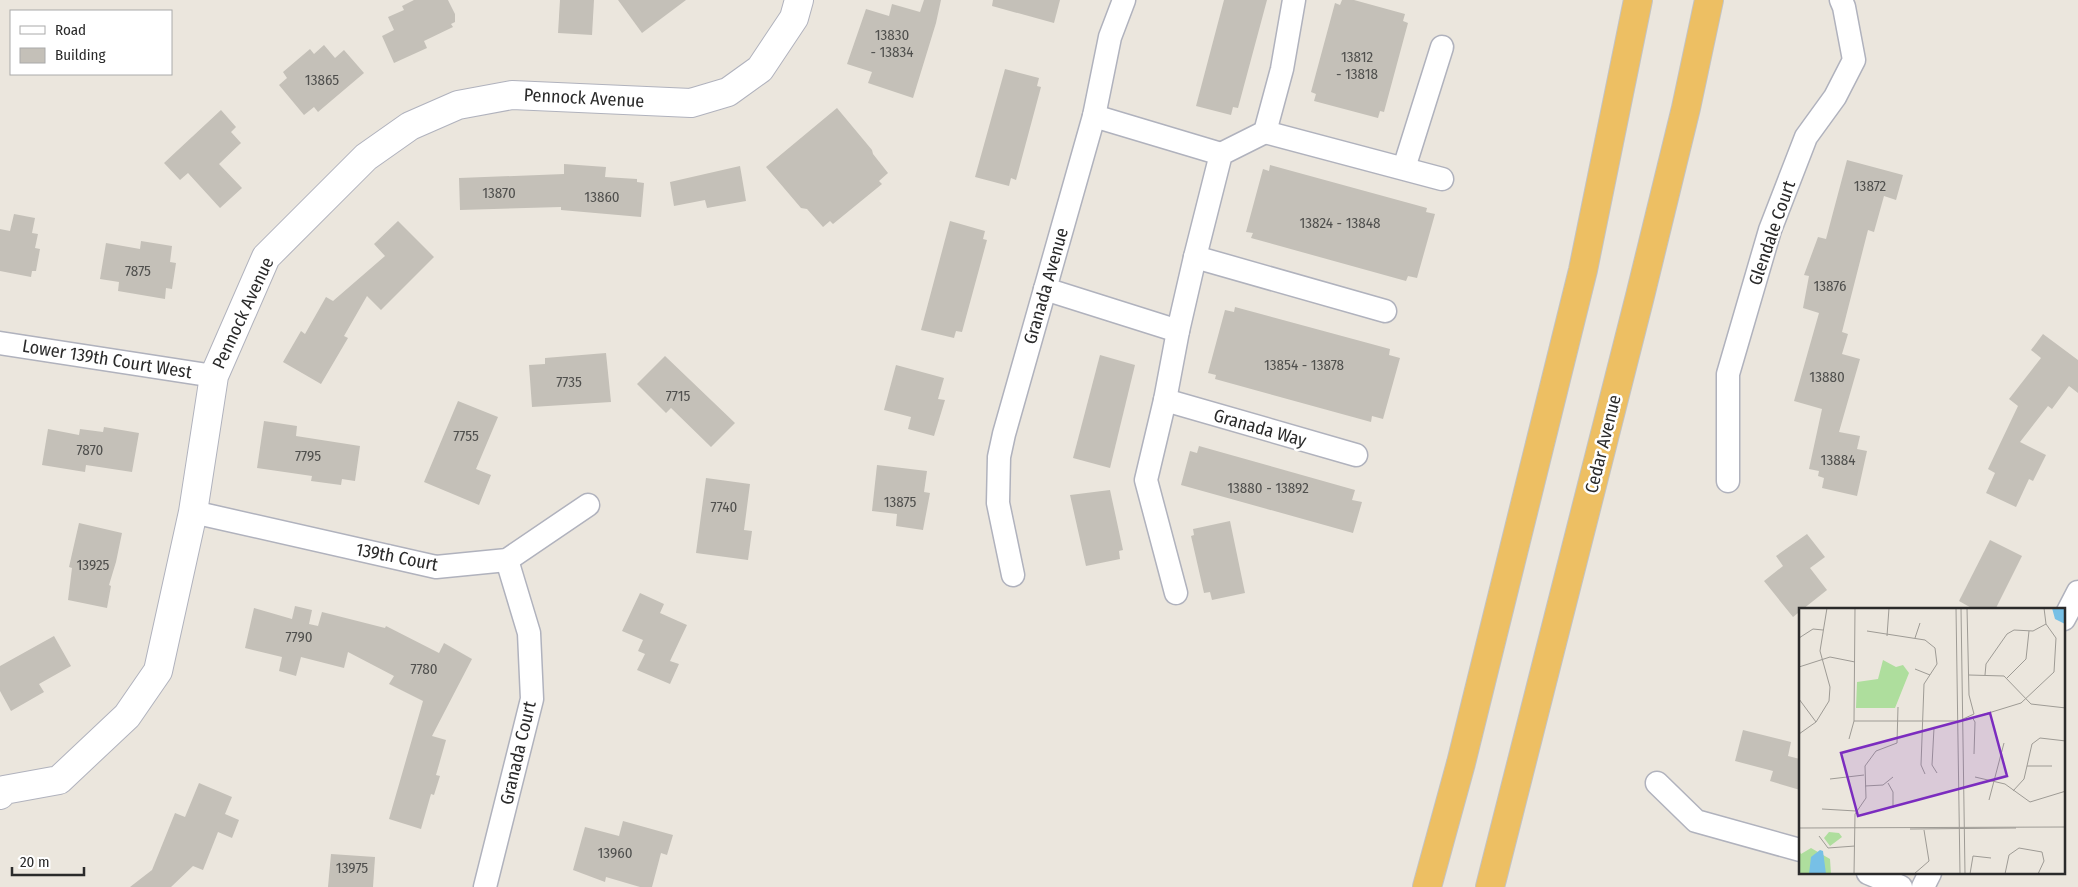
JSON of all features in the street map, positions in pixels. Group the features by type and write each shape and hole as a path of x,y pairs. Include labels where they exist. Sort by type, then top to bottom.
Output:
{"highway":[{"path":"1427,887 1461,763 1583,270 1638,0"},
{"name":"Cedar Avenue","path":"1490,887 1638,305 1686,108 1709,0"}],"street":[{"name":"Pennock Avenue","path":"0,795 4,790 59,780 127,716 158,671 193,512 214,376 266,257 366,157 410,126 458,105 512,95 692,103 728,92 760,69 794,18 799,0"},
{"name":"Granada Avenue","path":"1013,575 998,503 999,457 1094,116 1110,37 1124,0"},
{"path":"1265,132 1282,69 1294,0"},
{"name":"Glendale Court","path":"1728,480 1728,374 1770,230 1806,137 1835,97 1854,60 1841,0"},
{"path":"1404,168 1442,46"},
{"path":"1094,116 1221,154 1265,132 1442,179"},
{"path":"1176,593 1146,480 1195,257 1221,154"},
{"path":"1195,257 1385,311"},
{"path":"1045,289 1178,331"},
{"name":"Lower 139th Court West","path":"0,343 214,376"},
{"name":"Granada Way","path":"1165,400 1356,455"},
{"name":"139th Court","path":"193,512 436,567 507,560 588,504"},
{"name":"Granada Court","path":"485,887 532,698 529,633 507,560"},
{"path":"2066,615 2078,592"},
{"path":"1658,783 1696,821 1799,850"},
{"path":"1870,874 1901,887"},
{"path":"1923,887 1930,874"}],"building":[{"path":"414,0 448,0 455,14 455,22 451,24 453,27 424,41 427,48 394,63 382,36 394,30 388,17 404,10 402,6"},
{"path":"560,0 594,0 592,35 558,33"},
{"path":"618,0 686,0 642,33"},
{"path":"924,0 941,0 936,23 913,98 868,83 872,72 847,64 866,9 889,16 892,4 920,12"},
{"path":"993,0 1060,0 1054,23 992,6"},
{"path":"1224,0 1267,0 1238,108 1233,107 1231,115 1196,106"},
{"path":"1342,0 1354,0 1405,14 1403,21 1408,23 1384,112 1380,111 1378,118 1314,101 1316,94 1311,92 1335,3 1340,5"},
{"path":"324,45 335,58 344,50 364,73 318,112 314,107 304,115 279,85 287,78 283,72 310,49 314,54"},
{"path":"1005,69 1039,78 1037,86 1041,87 1016,180 1011,178 1009,186 975,177"},
{"path":"837,108 872,150 888,173 879,181 882,184 833,224 830,221 823,227 807,209 801,208 766,167"},
{"path":"221,110 236,127 231,132 241,143 219,164 242,188 220,208 188,173 180,180 164,163"},
{"path":"1847,160 1903,175 1896,200 1884,196 1874,232 1868,230 1842,332 1848,334 1842,354 1860,359 1839,432 1860,436 1857,449 1867,451 1857,496 1822,488 1824,478 1818,476 1819,471 1809,469 1822,409 1794,401 1819,313 1803,308 1809,276 1804,275 1818,237 1826,239"},
{"path":"564,164 606,167 605,177 637,179 637,182 644,183 641,217 561,210 561,207 460,210 459,178 564,174"},
{"path":"1270,165 1427,208 1426,212 1435,214 1417,278 1408,276 1406,281 1251,238 1253,233 1246,232 1263,169 1269,171"},
{"path":"740,166 746,201 707,208 705,200 674,206 670,182"},
{"path":"14,214 35,218 32,233 38,234 35,248 40,249 36,271 32,271 31,277 0,271 0,229 10,231"},
{"path":"398,221 434,257 381,310 367,296 344,336 348,338 321,384 283,362 301,331 305,334 326,297 333,301 385,256 374,244"},
{"path":"950,221 985,231 983,239 987,240 962,332 956,331 954,338 921,330"},
{"path":"141,241 172,246 170,262 176,263 172,289 166,288 165,299 118,291 119,282 100,279 106,243 140,249"},
{"path":"1235,307 1390,349 1389,355 1400,358 1383,419 1372,416 1371,422 1215,379 1216,375 1208,373 1225,310 1234,312"},
{"path":"2043,334 2078,360 2078,393 2069,386 2052,409 2048,406 2020,442 2046,455 2033,481 2029,479 2016,507 1986,493 1995,473 1988,469 2018,406 2009,399 2041,358 2031,350"},
{"path":"606,353 611,402 532,407 529,365 545,364 545,358"},
{"path":"1100,355 1135,365 1110,468 1073,458"},
{"path":"665,356 735,423 711,447 671,408 666,413 637,384"},
{"path":"896,365 944,378 938,399 945,400 934,436 908,429 911,417 884,410"},
{"path":"458,401 498,417 476,469 491,475 479,505 424,482"},
{"path":"264,421 297,426 296,436 360,446 355,481 342,479 341,485 311,481 312,476 257,468"},
{"path":"104,427 139,433 132,472 86,465 85,472 42,465 48,429 79,435 80,429 103,432"},
{"path":"1199,446 1355,490 1352,500 1362,502 1353,533 1181,485 1190,451 1197,453"},
{"path":"877,465 927,471 924,492 930,493 923,530 896,526 897,514 872,511"},
{"path":"706,478 750,484 744,530 752,531 748,560 696,553"},
{"path":"1110,490 1123,550 1119,551 1120,559 1086,566 1070,495"},
{"path":"1230,521 1245,593 1212,600 1210,592 1204,593 1191,536 1194,535 1193,529"},
{"path":"79,523 122,533 109,585 111,586 107,608 68,600 72,568 69,567"},
{"path":"1807,534 1825,557 1810,568 1827,590 1804,608 1799,608 1799,612 1793,617 1764,581 1783,566 1776,556"},
{"path":"1990,540 2022,556 1996,608 1971,608 1959,601"},
{"path":"640,593 664,604 660,613 687,625 670,661 679,664 670,684 637,670 645,654 638,651 643,640 622,631"},
{"path":"295,606 312,610 309,624 318,626 322,612 385,628 386,626 439,653 444,643 472,659 432,736 446,740 436,775 440,776 434,795 431,794 421,829 389,819 423,701 389,684 394,676 348,652 344,668 301,657 296,676 279,671 282,657 245,648 254,608 292,619"},
{"path":"54,636 71,666 39,684 44,692 11,711 0,691 0,666"},
{"path":"1743,730 1791,742 1788,756 1799,759 1799,790 1770,781 1773,771 1735,761"},
{"path":"199,783 232,797 225,814 239,820 232,838 218,832 203,870 193,866 171,887 130,887 152,870 175,813 185,817"},
{"path":"623,821 673,835 667,855 661,853 652,887 640,887 606,877 605,882 573,870 585,827 619,836"},
{"path":"331,854 375,857 373,887 328,887"}]}
